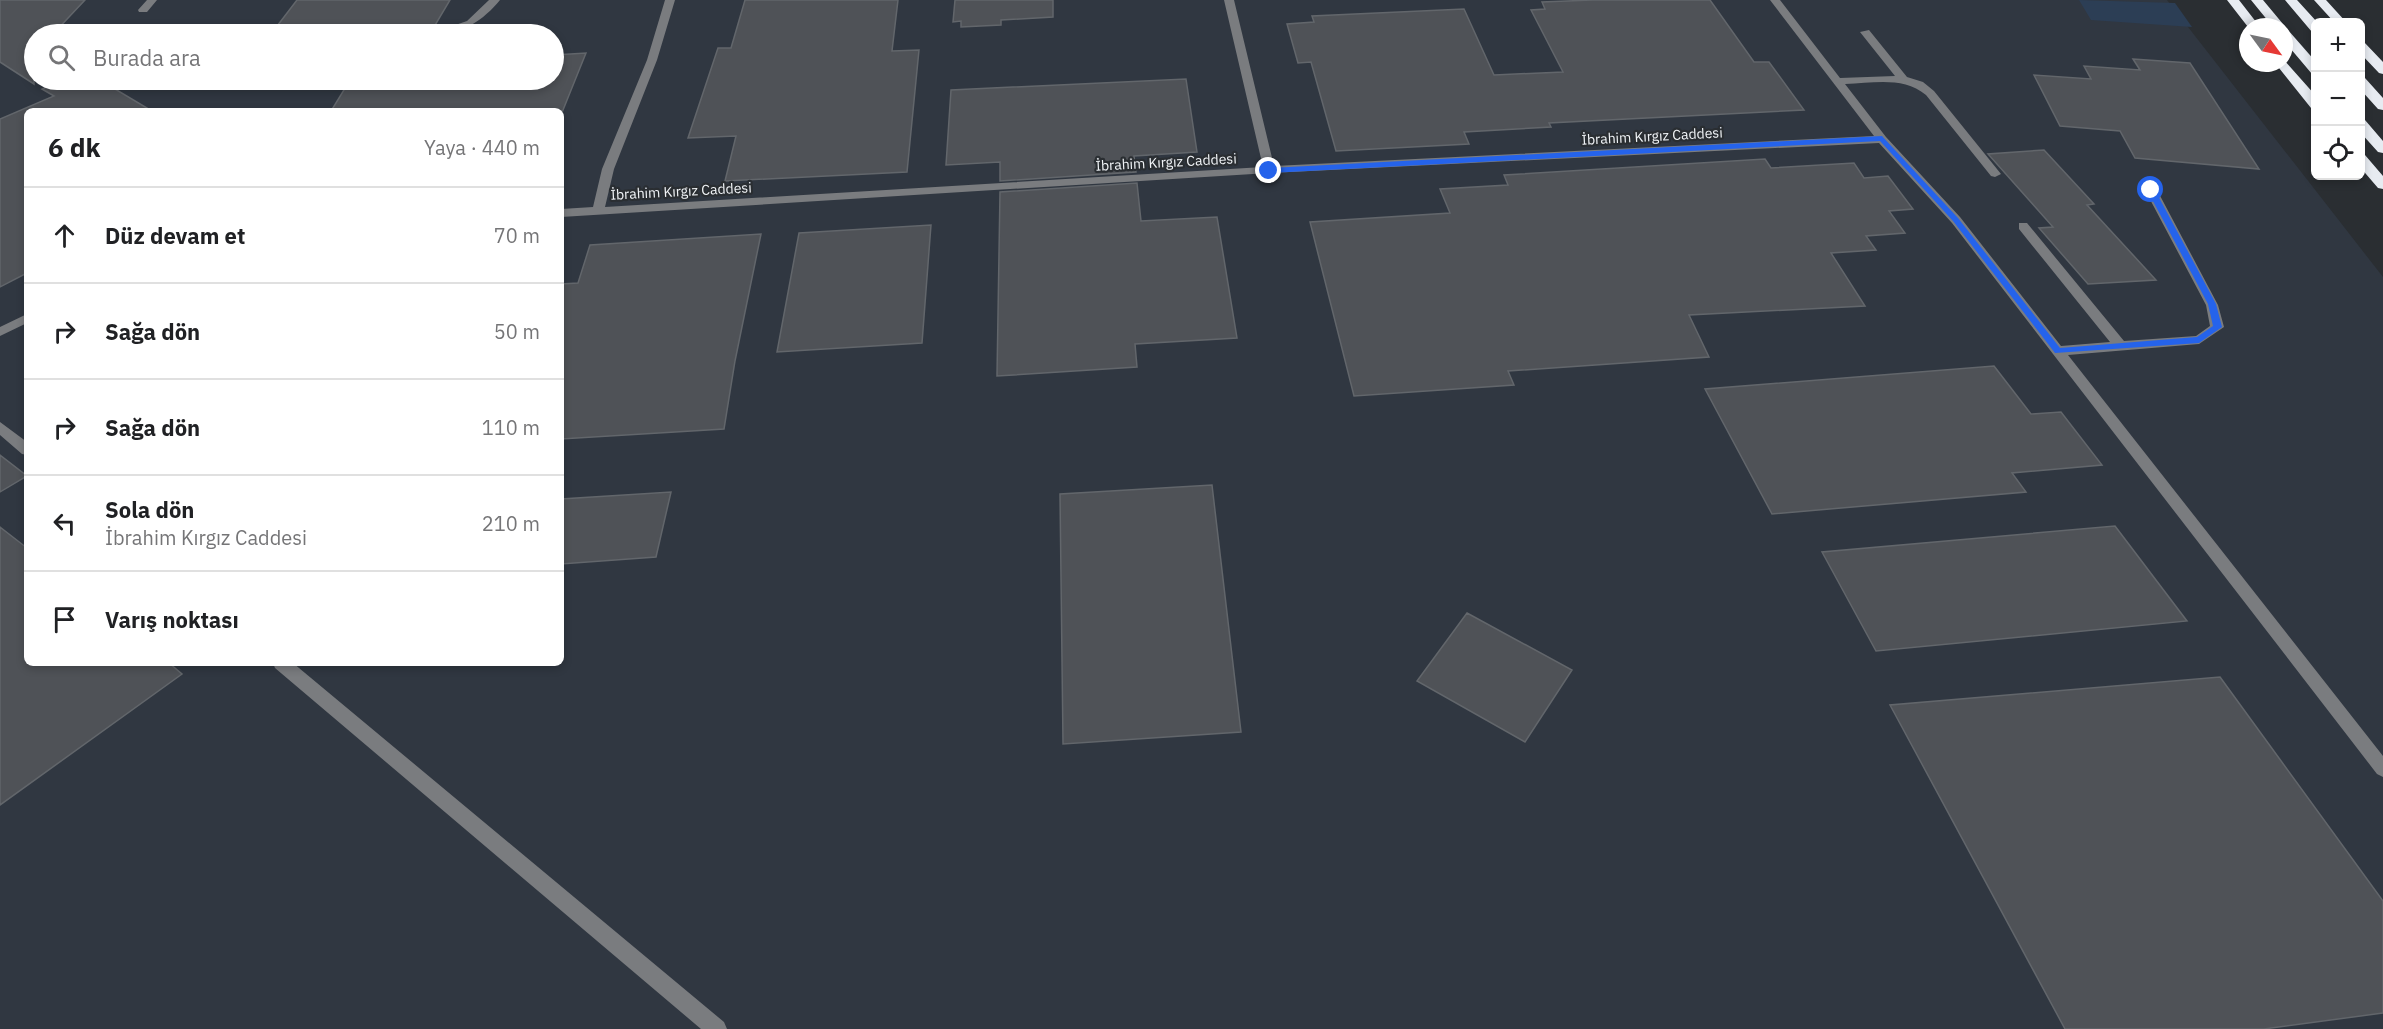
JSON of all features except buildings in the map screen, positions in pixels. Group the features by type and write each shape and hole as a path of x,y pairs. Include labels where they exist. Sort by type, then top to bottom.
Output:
{"highway":[{"path":"2233,0 2247,18"},
{"path":"2257,0 2272,18"},
{"path":"2291,0 2311,23"},
{"path":"2320,0 2336,18"},
{"path":"2293,44 2311,65"},
{"path":"2365,50 2383,70"},
{"path":"2288,72 2311,99"},
{"path":"2365,86 2383,106"},
{"path":"2364,126 2383,148"},
{"path":"2365,164 2383,185"}],"street":[{"path":"143,10 152,0"},
{"path":"468,24 495,0"},
{"path":"598,211 608,169 651,60 670,0"},
{"path":"1229,0 1269,171"},
{"path":"1776,0 1882,139 1956,220 2383,769"},
{"path":"1865,32 1903,79"},
{"path":"1838,81 1903,79 1919,84 1930,93 1995,174"},
{"name":"İbrahim Kırgız Caddesi","path":"564,213 1269,171 1882,139"},
{"path":"2058,351 2199,340 2217,327 2212,304 2151,190"},
{"path":"2023,226 2120,346"},
{"path":"0,332 24,320"},
{"path":"0,427 24,447"},
{"path":"285,666 717,1029"}],"shaded area":[{"path":"0,0 2167,0 2383,277 2383,1029 0,1029"},
{"path":"2079,0 2175,3 2192,27 2091,20"}],"route":[{"path":"1269,171 1882,139 1956,220 2058,351 2199,340 2217,327 2212,304 2151,190"}]}
